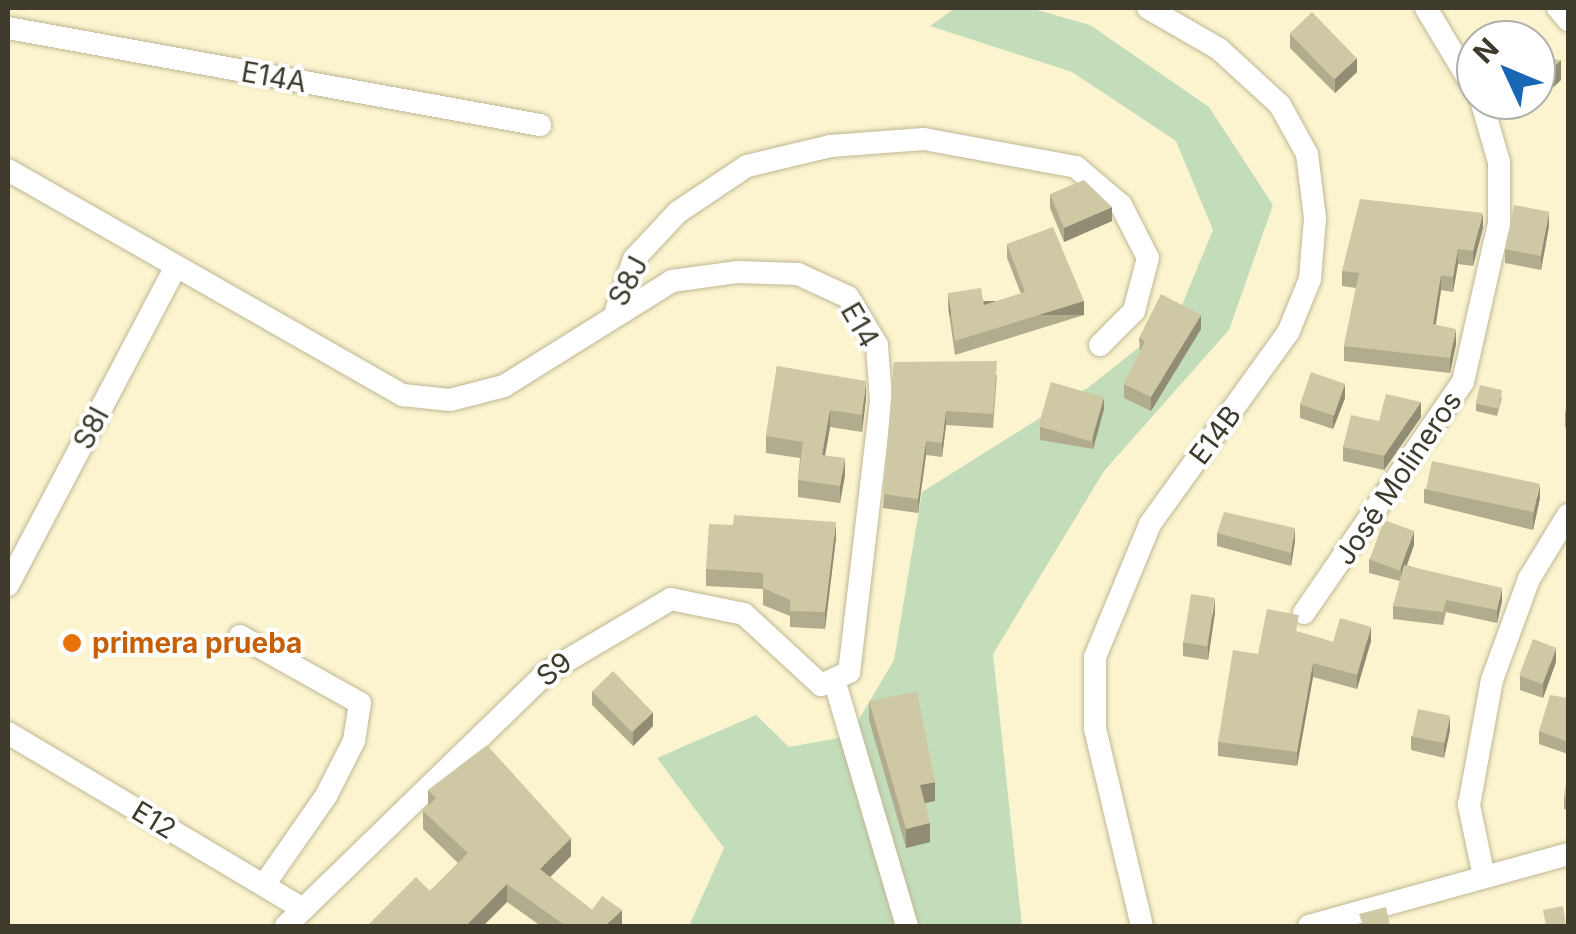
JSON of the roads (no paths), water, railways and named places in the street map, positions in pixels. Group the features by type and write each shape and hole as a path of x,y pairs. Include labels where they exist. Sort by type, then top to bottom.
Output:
{"street":[{"name":"E14B","path":"1142,926 1095,730 1095,656 1150,524 1288,333 1310,279 1314,218 1307,154 1280,105 1220,49 1148,8"},
{"path":"1426,8 1456,58"},
{"path":"1558,8 1568,20"},
{"name":"E14A","path":"8,28 540,125"},
{"name":"José Molineros","path":"1304,613 1462,382 1499,224 1499,162 1487,120"},
{"name":"S8J","path":"8,170 174,270 404,395 450,400 504,386 616,311 634,259 678,212 747,166 832,146 924,139 1076,166 1121,204 1148,258 1134,311 1100,345"},
{"name":"S8I","path":"8,585 174,270"},
{"name":"E14","path":"616,311 672,281 738,272 798,274 848,297 877,345 881,400 857,653 835,683"},
{"path":"1484,877 1469,805 1488,696 1529,579 1568,515"},
{"name":"S9","path":"286,926 546,673 671,599 744,614 804,674 835,683"},
{"path":"240,636 360,702 354,741 326,796 264,885"},
{"path":"835,683 907,926"},
{"name":"E12","path":"8,732 301,908"},
{"path":"1318,925 1568,854"}],"place":[{"name":"primera prueba","path":"72,643"}]}
